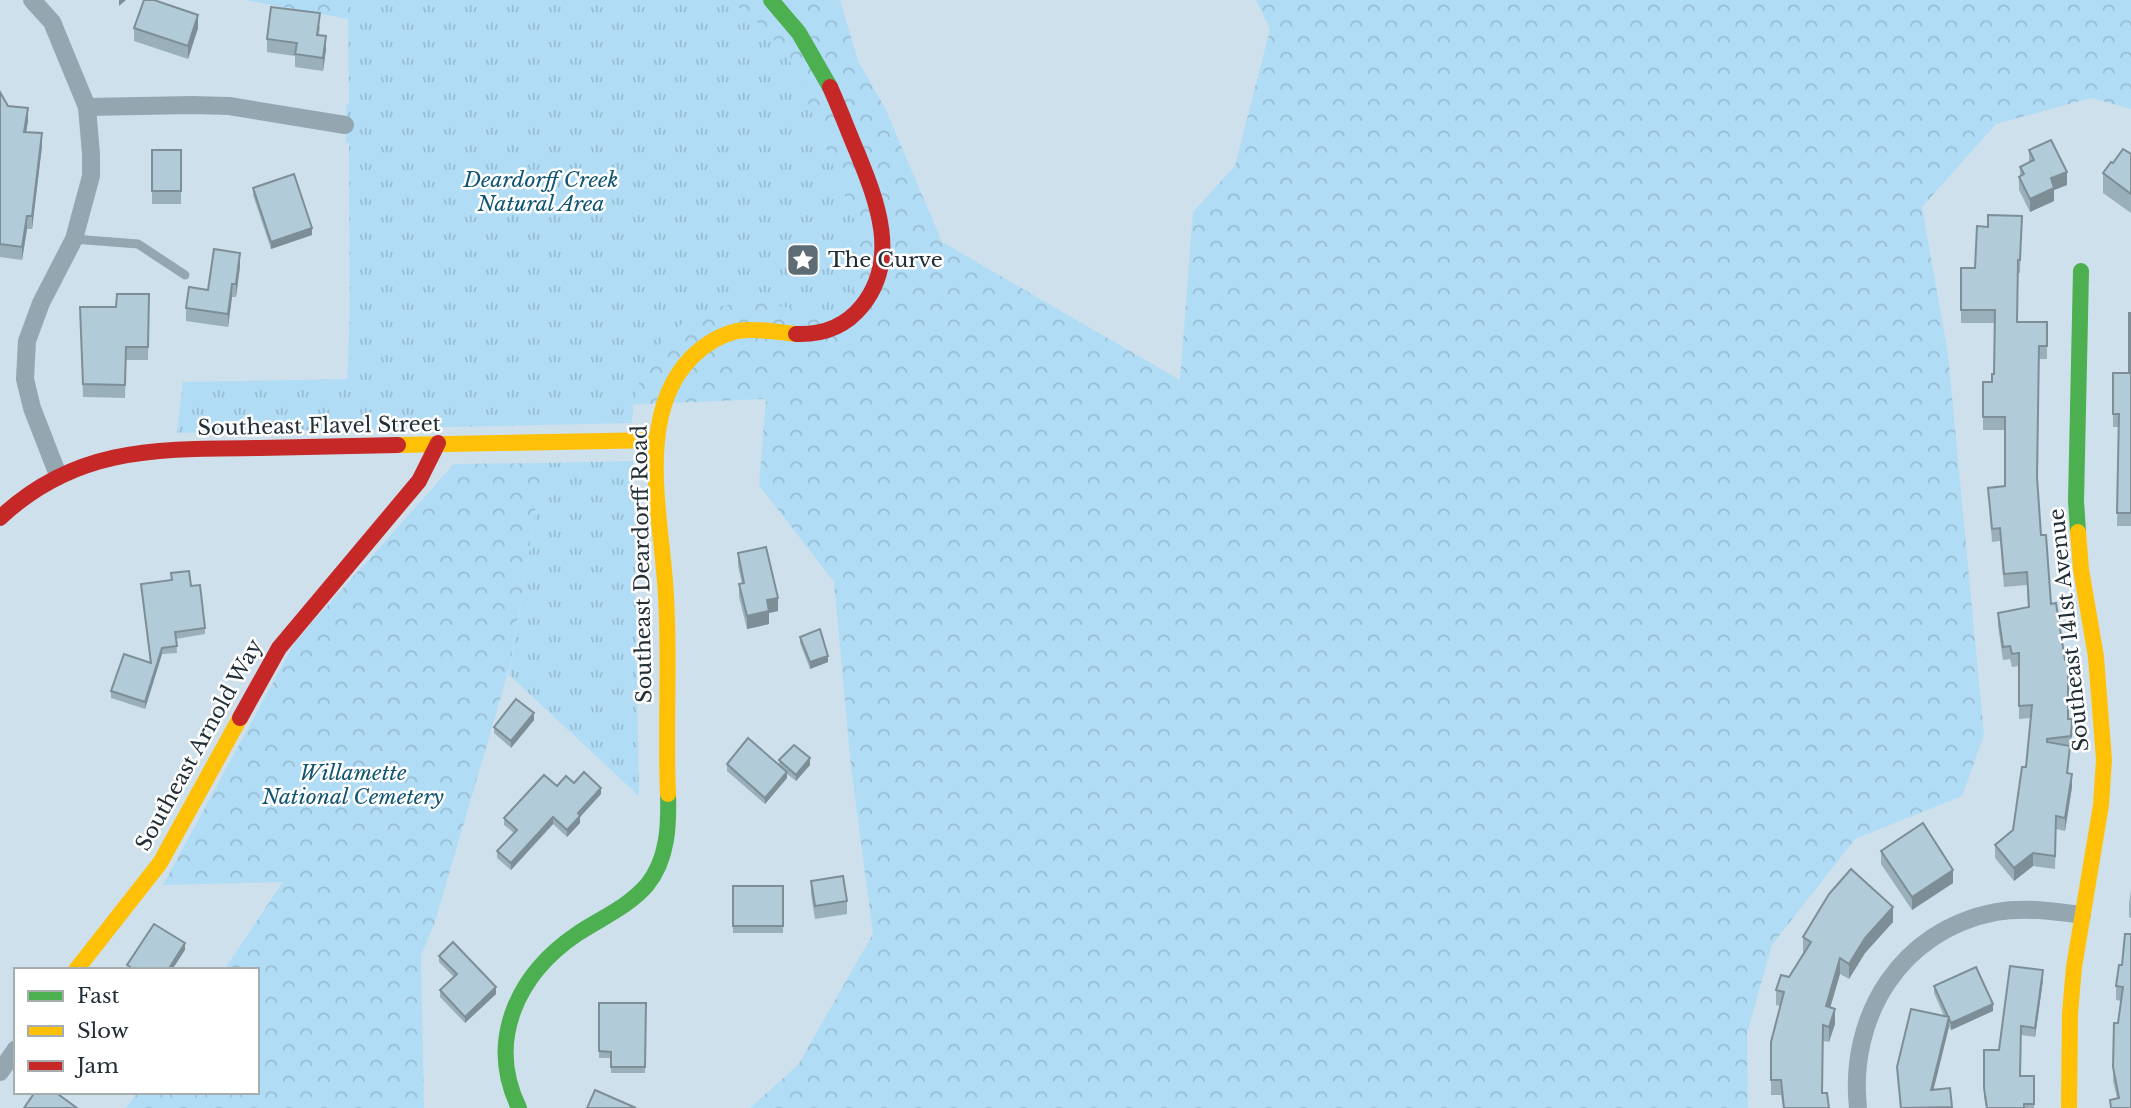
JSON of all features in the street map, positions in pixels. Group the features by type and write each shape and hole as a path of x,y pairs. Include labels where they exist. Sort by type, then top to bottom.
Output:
{"street":[{"path":"32,0 52,22 87,107 91,176 74,239 41,303 27,341 25,379 32,408 58,475"},
{"name":"Southeast Deardorff Road","path":"519,1108 505,1071 504,1049 506,1032 525,985 542,961 564,943 648,886 659,869 665,848 668,825 667,618 657,478 657,440 663,404 670,387 687,361 720,336 753,330 810,335 835,328 857,312 869,296 878,276 883,251 881,222 868,180 827,78 796,28 771,0"},
{"path":"87,107 229,106 345,125"},
{"name":"Southeast 141st Avenue","path":"2069,1108 2070,1013 2074,967 2101,805 2104,760 2096,657 2081,569 2076,501 2081,271"},
{"name":"Southeast Flavel Street","path":"0,518 33,489 58,475 97,461 137,453 438,443 657,440"},
{"name":"Southeast Arnold Way","path":"78,968 160,863 279,648 419,481 438,443"},
{"path":"1858,1108 1857,1062 1865,1024 1882,989 1898,967 1922,945 1969,919 1998,912 2043,910 2082,915"},
{"path":"0,1072 14,1052"}],"lane":[{"path":"74,239 138,244 185,275"}],"green space":[{"path":"245,0 840,0 858,61 886,110 942,242 1180,380 1193,212 1235,166 1270,29 1256,0 2131,0 2131,109 2091,98 1996,124 1922,207 1948,354 1984,735 1962,796 1855,839 1772,945 1747,1033 1748,1108 750,1108 798,1065 873,934 851,767 834,582 759,485 766,399 346,417 360,21"},
{"name":"Deardorff Creek Natural Area","path":"330,0 729,0 768,33 797,75 855,224 858,270 849,298 841,307 823,314 761,303 734,304 709,310 688,320 670,334 643,373 632,423 177,433 183,382 350,379 349,143 346,142 346,104 349,104 348,3"},
{"path":"633,461 639,796 509,675 543,463"},
{"name":"Willamette National Cemetery","path":"543,463 510,666 434,925 421,955 424,1108 126,1108 136,1094 259,1094 259,968 225,968 283,882 163,885 295,642 454,464"}],"building":[{"path":"144,0 154,0 198,15 188,46 134,28"},
{"path":"271,7 320,13 317,35 326,36 323,58 295,54 297,43 267,39"},
{"path":"0,92 8,106 28,108 24,132 42,133 32,216 27,216 22,247 0,244"},
{"path":"2051,140 2067,172 2051,178 2054,188 2030,199 2019,177 2024,174 2020,167 2034,160 2029,150"},
{"path":"2123,149 2131,154 2131,194 2103,173"},
{"path":"152,150 181,150 181,191 152,191"},
{"path":"294,174 312,228 271,242 253,188"},
{"path":"1988,215 2022,216 2017,322 2047,322 2047,346 2039,346 2037,477 2041,535 2046,535 2051,604 2056,603 2065,660 2068,660 2068,719 2072,719 2071,736 2047,739 2047,742 2070,746 2067,773 2072,774 2065,818 2056,816 2055,856 2033,853 2014,868 1995,845 2013,830 2022,767 2026,767 2032,705 2019,706 2019,653 2012,654 2010,646 2003,647 1998,613 2029,607 2027,572 2004,574 2000,528 1992,529 1988,488 2005,486 2005,417 1983,417 1983,382 1992,382 1994,374 1995,310 1961,310 1961,268 1975,268 1977,226 1988,227"},
{"path":"214,249 240,253 228,314 186,308 189,287 208,290"},
{"path":"117,294 149,294 148,347 126,347 125,385 83,384 80,307 116,307"},
{"path":"2129,313 2131,513 2117,513 2119,414 2113,414 2113,373 2129,373"},
{"path":"766,547 778,598 767,600 769,611 747,616 739,584 744,583 738,553"},
{"path":"189,571 191,586 200,585 205,628 175,632 177,646 162,648 145,702 111,691 124,654 151,663 141,584 172,580 171,573"},
{"path":"820,629 828,656 810,662 800,637"},
{"path":"516,699 534,713 511,741 494,727"},
{"path":"748,738 787,772 765,798 727,764"},
{"path":"794,745 810,758 796,775 779,760"},
{"path":"584,772 601,788 578,813 580,816 567,830 553,817 511,863 497,851 517,830 504,818 544,775 557,786 566,776 574,783"},
{"path":"1923,823 1953,870 1912,897 1881,851"},
{"path":"1851,869 1893,907 1865,938 1849,964 1840,958 1826,1006 1835,1009 1829,1027 1823,1025 1822,1093 1827,1093 1829,1108 1784,1108 1781,1080 1771,1080 1771,1042 1784,992 1776,990 1781,975 1789,977 1811,942 1803,937 1829,894"},
{"path":"843,876 847,901 815,906 811,881"},
{"path":"733,886 783,886 783,926 733,926"},
{"path":"154,924 185,943 169,968 132,968 127,965"},
{"path":"2125,934 2131,934 2131,1108 2111,1108 2110,1100 2119,1098 2113,1067 2114,1023 2118,1023 2123,987 2116,986 2119,965 2122,965"},
{"path":"453,942 496,987 465,1017 440,990 457,974 439,956"},
{"path":"2010,966 2043,970 2035,1028 2021,1026 2020,1076 2034,1076 2034,1104 2024,1104 2024,1108 1987,1108 1984,1050 1999,1050"},
{"path":"1976,967 1993,1004 1951,1023 1934,986"},
{"path":"599,1003 646,1003 645,1067 611,1067 611,1052 599,1051"},
{"path":"1911,1009 1949,1017 1931,1090 1950,1088 1952,1107 1901,1108 1897,1067"},
{"path":"595,1090 636,1108 587,1108"},
{"path":"34,1094 58,1094 77,1108 24,1108"}],"traffic: fast":[{"path":"771,0 799,33 830,87"},
{"path":"2078,532 2076,501 2081,271"},
{"path":"519,1108 510,1083 506,1058 507,1034 514,1010 538,968 556,950 623,906 647,885 659,864 666,841 668,794"}],"traffic: slow":[{"path":"668,794 667,622 656,471 657,439 663,409 674,381 692,357 713,341 744,330 796,334"},
{"path":"398,445 657,440"},
{"path":"2069,1108 2070,1013 2074,967 2101,805 2104,760 2096,657 2081,569 2078,532"},
{"path":"78,968 160,863 240,718"}],"traffic: jam":[{"path":"796,334 824,331 848,319 862,306 874,288 880,269 881,230 872,190 830,87"},
{"path":"240,718 279,648 419,481 438,443"},
{"path":"0,518 29,494 59,476 122,456 188,449 398,445"}],"place":[{"name":"The Curve","path":"803,260"}]}
